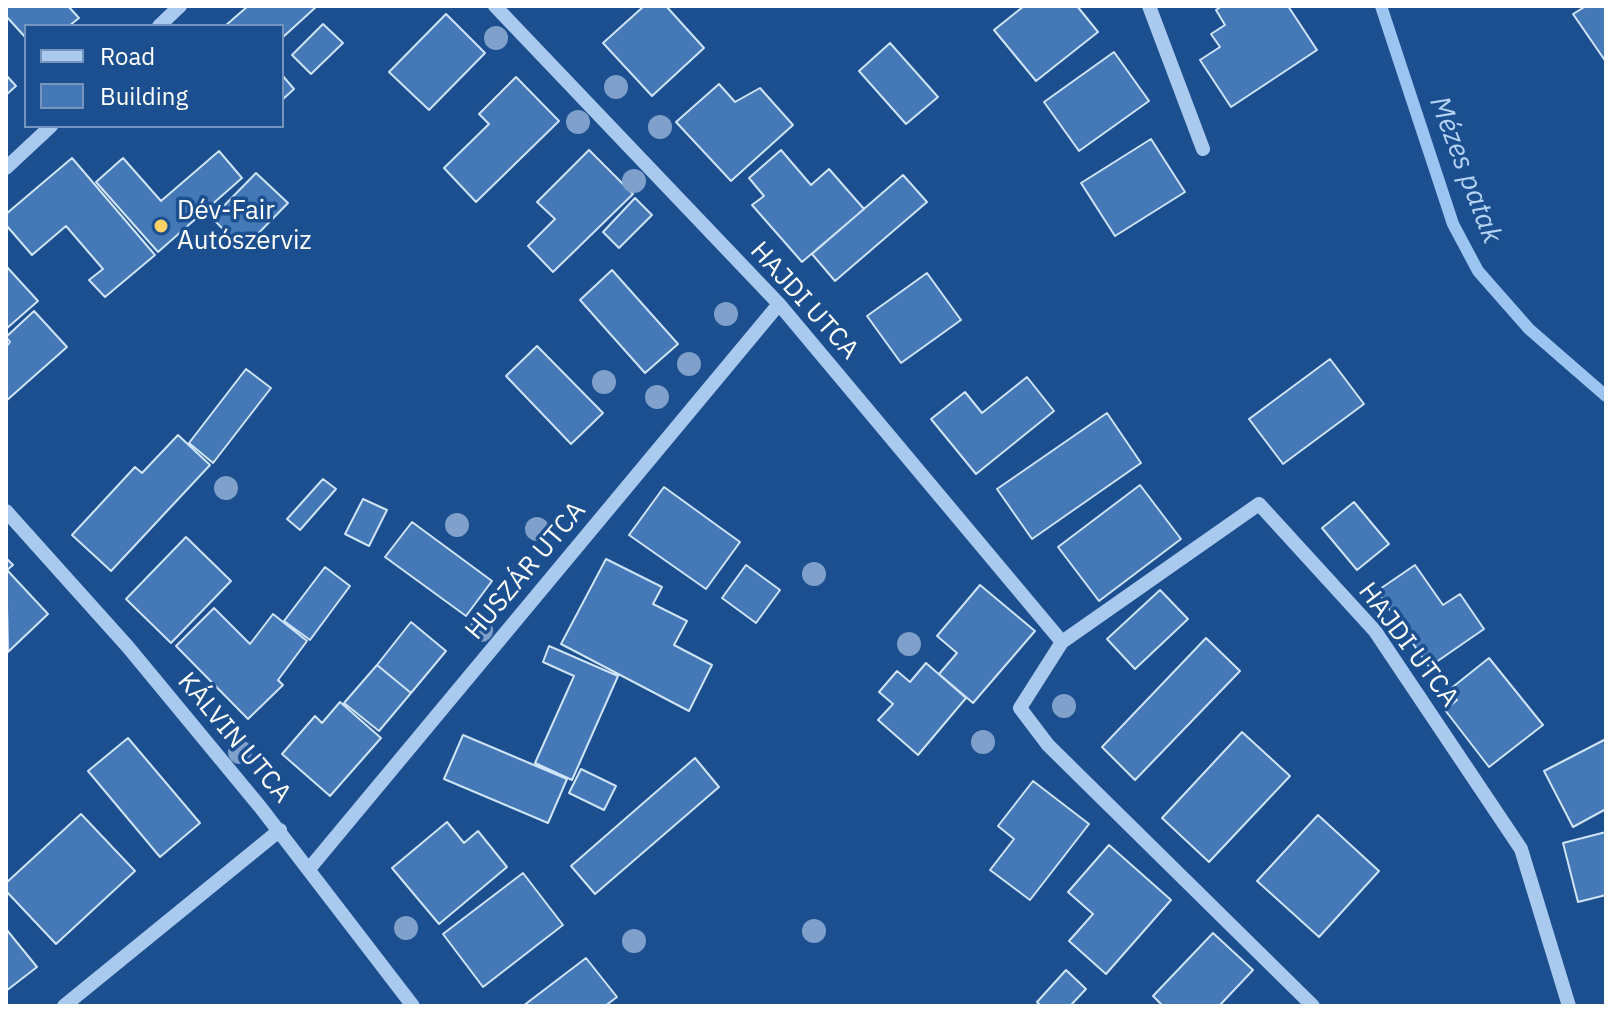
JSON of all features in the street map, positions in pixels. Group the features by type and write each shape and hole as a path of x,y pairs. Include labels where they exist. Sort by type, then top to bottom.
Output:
{"street":[{"path":"161,24 180,6"},
{"name":"HAJDI UTCA","path":"495,6 779,304 1062,642"},
{"path":"1149,6 1203,149"},
{"path":"6,168 49,128"},
{"name":"HUSZÁR UTCA","path":"309,869 779,304"},
{"name":"HAJDI UTCA","path":"1313,1006 1048,745 1020,708 1062,642 1259,504 1375,631 1521,849 1569,1006"},
{"name":"KÁLVIN UTCA","path":"6,511 128,647 280,830 413,1006"},
{"path":"64,1006 280,830"}],"building":[{"path":"6,6 68,6 79,18 72,24 24,24 24,36 6,16"},
{"path":"248,6 317,6 284,36 284,24 227,24"},
{"path":"644,6 666,6 704,48 652,96 603,43"},
{"path":"1024,6 1077,6 1098,32 1036,81 994,30"},
{"path":"1222,6 1288,6 1317,50 1231,107 1200,60 1220,47 1211,34 1225,25 1216,10"},
{"path":"1586,6 1606,6 1606,62 1573,14"},
{"path":"446,14 485,53 429,110 389,72"},
{"path":"323,24 343,43 311,74 292,55"},
{"path":"890,43 938,97 906,124 859,71"},
{"path":"1114,52 1149,101 1079,151 1044,102"},
{"path":"6,75 16,86 6,95"},
{"path":"284,77 294,89 284,98"},
{"path":"516,77 559,121 476,202 444,168 489,124 479,114"},
{"path":"719,84 735,102 760,88 793,125 731,181 676,122"},
{"path":"1151,139 1185,192 1115,236 1081,183"},
{"path":"589,150 633,194 553,272 528,246 555,219 537,202"},
{"path":"781,150 811,185 829,169 864,209 802,262 752,205 764,196 749,178"},
{"name":"Dév-Fair Autószerviz","path":"219,151 242,178 158,252 96,182 123,158 161,201"},
{"path":"72,158 155,255 105,297 89,280 103,269 66,226 32,255 6,225 6,214"},
{"path":"256,173 288,203 243,249 212,218"},
{"path":"903,175 927,202 835,281 812,254"},
{"path":"635,198 652,215 619,248 603,232"},
{"path":"6,266 38,301 6,329"},
{"path":"612,270 678,344 645,373 580,300"},
{"path":"927,273 961,320 901,363 867,316"},
{"path":"34,311 67,347 6,401 6,347 10,342 6,337"},
{"path":"537,346 603,413 571,444 506,376"},
{"path":"1330,359 1364,404 1283,464 1249,419"},
{"path":"246,369 271,388 213,463 189,443"},
{"path":"1027,377 1054,411 976,474 931,419 965,392 982,413"},
{"path":"1107,413 1141,463 1032,539 997,489"},
{"path":"178,435 210,465 111,571 72,535 135,467 142,473"},
{"path":"323,479 336,489 300,530 287,519"},
{"path":"1140,485 1181,539 1099,601 1058,547"},
{"path":"664,487 740,542 706,589 629,535"},
{"path":"363,499 387,510 369,546 345,534"},
{"path":"1354,502 1389,544 1357,570 1322,528"},
{"path":"412,522 492,581 466,616 385,557"},
{"path":"186,537 231,581 171,643 126,599"},
{"path":"6,558 13,565 7,570 48,614 8,652"},
{"path":"606,559 662,587 653,604 687,621 674,645 712,665 689,711 561,644"},
{"path":"746,565 780,590 756,623 722,598"},
{"path":"1415,565 1443,605 1460,594 1484,629 1429,667 1377,591"},
{"path":"325,567 350,586 310,640 284,621"},
{"path":"980,585 1035,631 973,703 939,674 957,653 937,636"},
{"path":"1160,590 1188,619 1135,669 1107,639"},
{"path":"214,608 250,644 273,614 307,641 278,680 283,685 248,719 176,646"},
{"path":"411,622 446,651 411,693 377,665"},
{"path":"1206,638 1240,671 1135,780 1102,747"},
{"path":"549,646 618,676 572,780 535,763 574,676 543,662"},
{"path":"1489,658 1543,725 1489,767 1445,710 1457,700 1449,690"},
{"path":"926,663 966,698 918,755 878,720 893,704 879,692 897,671 910,682"},
{"path":"377,665 411,693 379,731 344,703"},
{"path":"340,702 381,738 330,796 282,754 315,716 322,723"},
{"path":"1242,732 1290,776 1209,862 1162,818"},
{"path":"463,735 567,779 548,823 444,779"},
{"path":"128,738 200,823 160,857 88,771"},
{"path":"1606,739 1606,809 1573,827 1544,771"},
{"path":"695,758 719,787 595,894 571,866"},
{"path":"581,769 616,786 604,810 569,793"},
{"path":"1033,781 1089,824 1030,900 990,870 1014,839 998,826"},
{"path":"81,814 135,871 56,944 6,891 6,883"},
{"path":"1318,815 1379,871 1319,937 1257,881"},
{"path":"447,822 464,843 478,831 507,867 439,924 392,868"},
{"path":"1606,832 1606,895 1578,902 1563,843"},
{"path":"1109,845 1171,900 1106,974 1069,941 1093,914 1068,892"},
{"path":"523,873 563,925 483,987 443,934"},
{"path":"6,929 37,967 6,991"},
{"path":"1213,933 1253,970 1219,1006 1163,1006 1153,996"},
{"path":"586,958 617,997 605,1006 523,1006"},
{"path":"1066,970 1086,989 1070,1006 1041,1006 1037,1002"}],"waterway":[{"name":"Mézes patak","path":"1381,6 1453,224 1478,271 1529,329 1606,396"}],"place":[{"name":"Dév-Fair Autószerviz","path":"161,226"}]}
